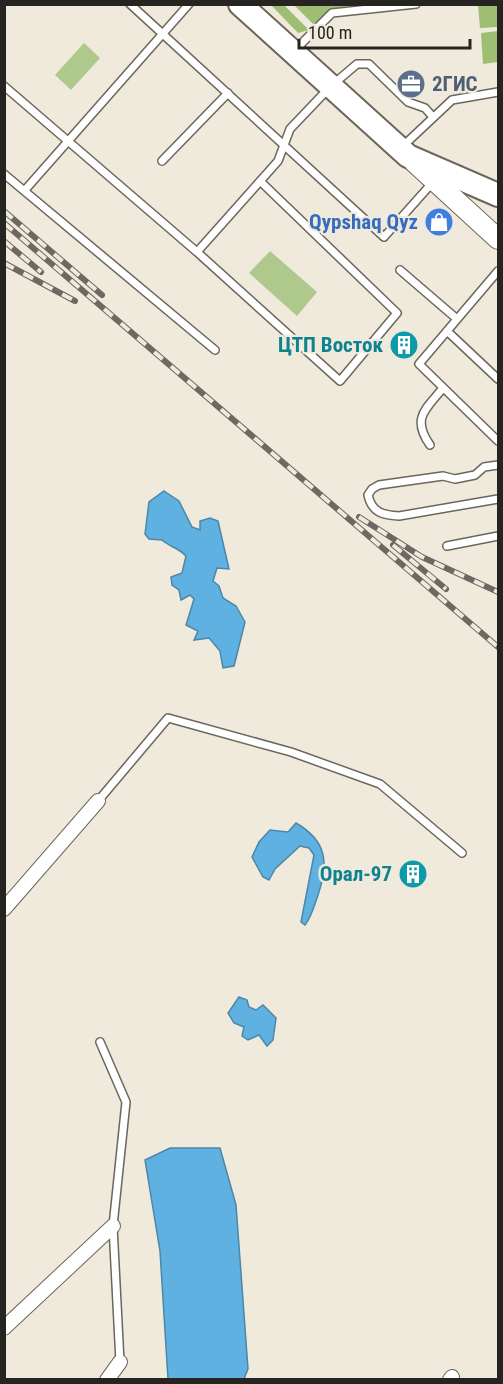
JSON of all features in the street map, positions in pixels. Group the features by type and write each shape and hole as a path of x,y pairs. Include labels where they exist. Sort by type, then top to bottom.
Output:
{"main road":[{"path":"240,4 498,239"},
{"path":"404,152 498,195"}],"street":[{"path":"4,909 98,801"},
{"path":"4,1328 113,1226"},
{"path":"107,1380 120,1362"}],"lane":[{"path":"130,4 384,237 435,181"},
{"path":"25,190 189,4"},
{"path":"293,53 332,13 416,4"},
{"path":"197,252 278,161 290,129 330,87 357,64 369,64 408,102 425,108 433,117"},
{"path":"4,86 197,252 340,381 397,313 260,181"},
{"path":"404,152 433,117 452,100 498,92"},
{"path":"162,161 228,93"},
{"path":"4,174 215,350"},
{"path":"400,270 457,319"},
{"path":"498,271 419,364 498,441"},
{"path":"447,331 498,379"},
{"path":"430,445 422,433 420,423 423,412 443,388"},
{"path":"498,465 484,467 475,476 455,478 443,476 379,485 368,495 374,510 383,515 399,516 498,499"},
{"path":"447,546 498,537"},
{"path":"98,801 168,718 291,752 380,784 462,853"},
{"path":"100,1042 126,1102 113,1226 120,1362"}],"green space":[{"path":"271,5 284,5 309,30 298,33"},
{"path":"294,5 356,5 330,9 314,25"},
{"path":"478,5 498,5 498,27 480,28"},
{"path":"498,31 498,62 483,64 481,33"},
{"path":"84,43 100,58 71,90 55,75"},
{"path":"270,251 317,292 297,316 249,273"}],"water":[{"path":"164,491 179,501 192,527 200,530 200,521 210,518 218,521 229,569 217,568 213,581 219,586 223,598 236,606 245,622 234,666 223,668 220,651 209,638 194,640 198,631 186,625 194,599 190,595 181,600 179,590 172,585 171,577 182,573 186,556 162,540 149,539 145,534 149,502"},
{"path":"296,823 314,837 323,854 324,863 324,873 318,895 305,925 301,922 314,855 309,848 300,846 275,869 269,880 263,877 252,857 259,842 270,830 288,832"},
{"path":"239,997 247,1000 249,1007 256,1010 263,1005 276,1018 273,1040 267,1046 259,1035 248,1040 242,1036 244,1027 234,1023 228,1013"},
{"path":"170,1148 220,1148 236,1205 248,1369 244,1379 168,1379 160,1251 145,1160"}],"railway":[{"path":"4,211 102,295"},
{"path":"4,223 498,647"},
{"path":"4,241 41,272"},
{"path":"4,263 75,301"},
{"path":"359,517 422,557 498,592"},
{"path":"393,545 446,589"}],"place":[{"name":"2ГИС","path":"411,84"},
{"name":"Qypshaq Qyz","path":"439,222"},
{"name":"ЦТП Восток","path":"404,345"},
{"name":"Орал-97","path":"413,874"}]}
